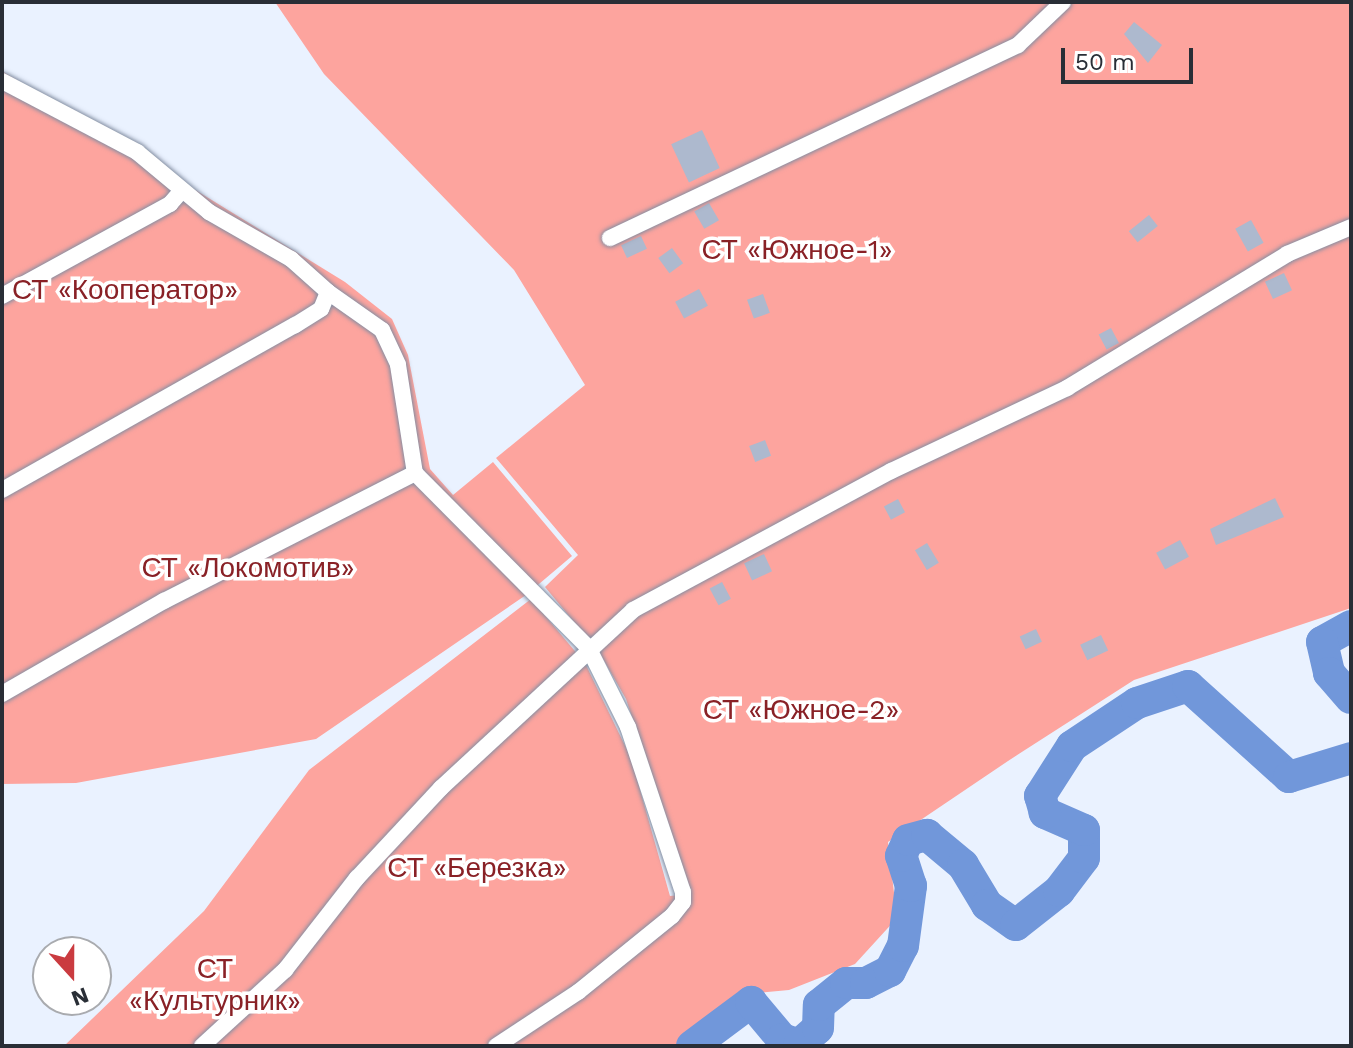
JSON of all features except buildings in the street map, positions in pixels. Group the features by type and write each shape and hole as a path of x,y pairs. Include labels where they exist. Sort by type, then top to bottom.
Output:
{"street":[{"path":"610,238 1018,45 1063,2"},
{"path":"4,86 137,152 182,190 250,239 291,259 328,292 382,330 398,365 415,473 588,647 628,727 683,902 578,992 496,1046"},
{"path":"2,296 170,204 182,190"},
{"path":"202,1046 285,970 357,878 441,788 588,647 633,610 891,471 1067,388 1287,254 1351,227"},
{"path":"2,490 295,325 321,309 328,292"},
{"path":"2,694 164,601 415,473"}],"green space":[{"path":"275,2 1351,2 1351,608 1134,680 1008,761 888,842 897,918 855,964 789,990 746,994 685,1046 64,1046 95,1016 112,1016 112,1000 204,911 309,770 531,599 585,663 631,758 670,896 690,894 626,699 599,652 545,587 578,555 496,458 585,385 514,270 324,74"},
{"name":"СТ «Локомотив»","path":"2,71 345,282 392,319 408,355 430,469 453,495 493,462 572,556 526,595 316,739 76,783 2,784"}],"waterway":[{"path":"1351,626 1322,642 1329,673 1351,698"},
{"path":"692,1046 751,1002 782,1039 799,1045 818,1028 819,1005 846,983 866,983 890,971 903,946 911,886 901,856 908,840 927,835 963,865 987,905 1016,925 1059,891 1084,858 1084,830 1045,813 1040,796 1072,746 1137,703 1188,686 1289,777 1351,758"}],"park label":[{"name":"СТ «Южное-1»","path":"797,250"},
{"name":"СТ «Кооператор»","path":"125,290"},
{"name":"СТ «Южное-2»","path":"801,710"},
{"name":"СТ «Березка»","path":"477,868"},
{"name":"СТ «Культурник»","path":"215,985"}]}
